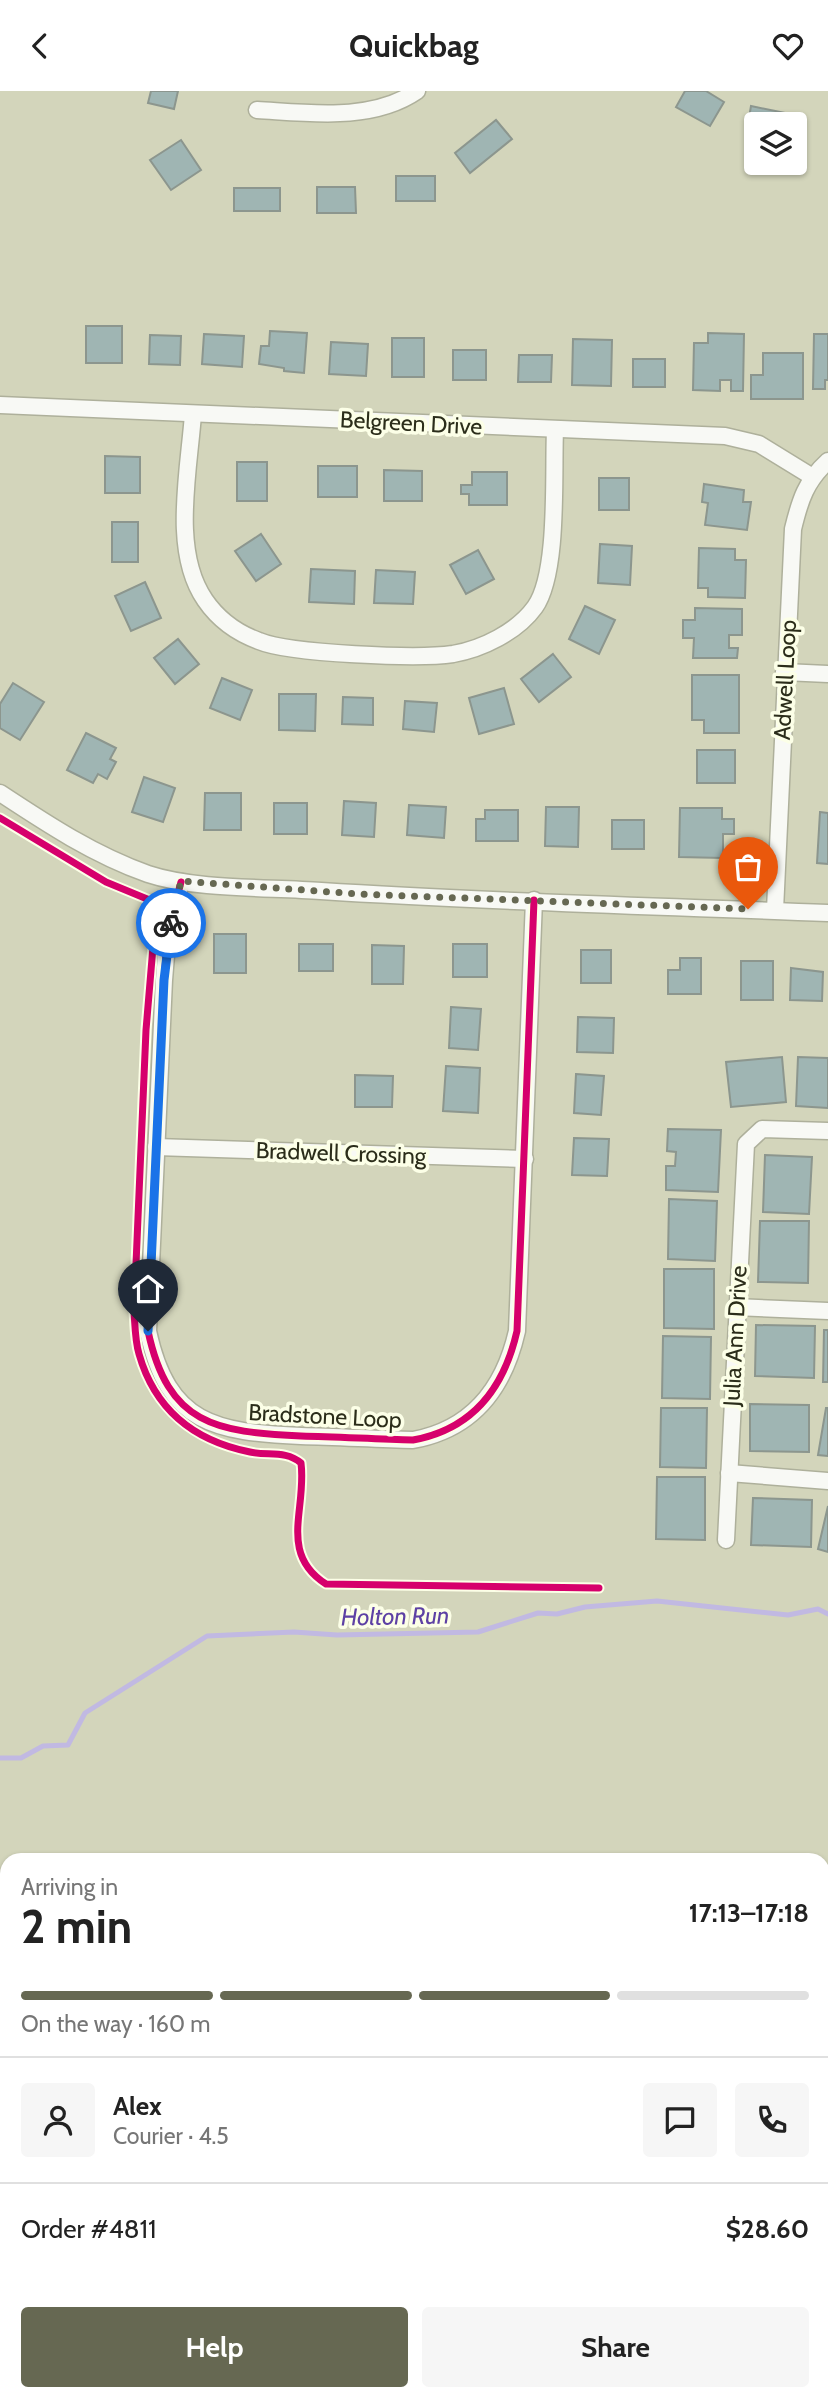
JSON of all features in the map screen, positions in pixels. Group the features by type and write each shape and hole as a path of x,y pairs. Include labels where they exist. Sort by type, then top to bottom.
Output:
{"street":[{"path":"257,110 356,112 395,104 417,91"},
{"name":"Belgreen Drive","path":"0,405 725,436 759,444 811,476"},
{"path":"193,414 185,539 193,577 204,599 219,618 261,643 337,652 453,654 499,637 515,627 534,607 545,585 550,558 555,430"},
{"name":"Adwell Loop","path":"775,911 784,672 793,529 800,497 811,476 828,461"},
{"path":"784,672 828,674"},
{"path":"0,793 60,833 103,855 149,874 181,881 358,894 828,913"},
{"name":"Bradstone Loop","path":"181,881 169,931 148,1331 154,1358 173,1394 197,1416 245,1433 414,1440 432,1437 473,1416 489,1398 511,1356 517,1331 534,900"},
{"name":"Julia Ann Drive","path":"726,1540 735,1307 746,1144 762,1129 828,1131"},
{"name":"Bradwell Crossing","path":"156,1147 525,1159"},
{"path":"735,1307 828,1311"},
{"path":"729,1473 828,1481"}],"building":[{"path":"151,91 178,91 174,109 148,103"},
{"path":"685,91 706,91 724,102 710,126 676,107"},
{"path":"751,106 780,112 750,112"},
{"path":"496,120 512,139 470,173 455,153"},
{"path":"181,140 201,170 171,190 150,160"},
{"path":"396,176 435,176 435,201 396,201"},
{"path":"317,187 355,187 356,213 317,213"},
{"path":"234,188 280,188 280,211 234,211"},
{"path":"86,326 122,326 122,363 86,363"},
{"path":"270,331 307,333 304,373 259,364 261,346 269,346"},
{"path":"708,333 744,334 743,391 731,391 731,380 720,380 720,391 693,390 694,343 708,343"},
{"path":"204,334 244,336 242,367 202,364"},
{"path":"814,334 828,334 828,380 825,380 825,389 813,389"},
{"path":"150,335 181,336 180,365 149,364"},
{"path":"392,338 424,338 424,377 392,377"},
{"path":"573,339 612,340 611,386 572,385"},
{"path":"331,342 368,344 366,376 329,374"},
{"path":"453,350 486,350 486,380 453,380"},
{"path":"763,353 803,353 803,399 751,399 751,375 763,375"},
{"path":"519,355 552,355 551,382 518,382"},
{"path":"633,359 665,359 665,387 633,387"},
{"path":"105,456 140,457 140,493 105,493"},
{"path":"237,462 267,462 267,501 237,501"},
{"path":"318,466 357,466 357,497 318,497"},
{"path":"384,470 422,471 422,501 384,501"},
{"path":"472,472 507,472 507,505 469,505 469,494 461,494 461,485 472,485"},
{"path":"599,478 629,478 629,510 599,510"},
{"path":"704,484 744,490 743,502 751,502 747,530 705,525 708,503 702,502"},
{"path":"112,522 138,522 138,562 112,562"},
{"path":"261,534 281,564 256,581 235,551"},
{"path":"600,544 632,546 630,585 598,583"},
{"path":"699,548 735,549 735,560 746,560 745,598 708,597 708,588 698,588"},
{"path":"478,550 494,579 466,594 450,565"},
{"path":"311,569 355,571 354,604 309,602"},
{"path":"376,570 415,572 413,604 374,603"},
{"path":"145,582 161,618 131,631 115,596"},
{"path":"585,606 615,620 599,654 569,639"},
{"path":"695,608 742,609 742,635 729,635 729,648 738,648 737,658 693,658 694,638 683,638 683,620 695,620"},
{"path":"178,639 199,664 175,684 154,658"},
{"path":"553,654 571,677 539,702 521,679"},
{"path":"692,675 739,675 739,733 704,733 704,720 692,720"},
{"path":"222,678 252,690 240,720 210,708"},
{"path":"13,683 44,702 20,740 0,728 0,704"},
{"path":"504,688 514,724 479,734 469,698"},
{"path":"279,694 316,694 315,731 279,730"},
{"path":"343,697 373,698 373,725 342,724"},
{"path":"405,701 437,703 434,732 403,729"},
{"path":"86,733 116,748 110,759 116,762 107,779 98,774 93,783 67,770"},
{"path":"697,750 735,750 735,783 697,783"},
{"path":"144,777 175,788 163,822 132,812"},
{"path":"205,793 241,793 241,830 204,830"},
{"path":"344,801 376,803 374,837 342,835"},
{"path":"274,803 307,803 307,834 274,834"},
{"path":"409,805 446,807 444,838 407,835"},
{"path":"546,807 579,807 578,847 545,846"},
{"path":"680,808 722,808 722,819 734,819 734,834 723,834 723,858 679,857"},
{"path":"485,810 518,810 518,841 476,841 476,819 485,819"},
{"path":"820,812 828,813 828,864 817,863"},
{"path":"612,820 644,820 644,849 612,849"},
{"path":"214,934 246,934 246,973 214,973"},
{"path":"299,944 333,944 333,971 299,971"},
{"path":"453,944 487,944 487,977 453,977"},
{"path":"372,945 404,946 403,984 372,984"},
{"path":"581,950 611,950 611,983 581,983"},
{"path":"680,958 701,958 701,994 668,994 668,970 680,970"},
{"path":"741,961 773,961 773,1000 741,1000"},
{"path":"791,968 823,972 822,1001 790,1000"},
{"path":"451,1007 481,1009 478,1050 449,1048"},
{"path":"578,1017 614,1018 613,1053 577,1052"},
{"path":"782,1057 786,1102 731,1107 726,1062"},
{"path":"798,1057 828,1058 828,1108 796,1106"},
{"path":"446,1066 480,1068 478,1113 443,1111"},
{"path":"576,1074 604,1076 601,1115 574,1113"},
{"path":"355,1075 393,1076 392,1107 355,1107"},
{"path":"668,1129 721,1130 718,1192 666,1190 666,1166 675,1166 676,1152 667,1151"},
{"path":"574,1138 609,1139 607,1176 572,1175"},
{"path":"765,1155 812,1157 809,1214 763,1212"},
{"path":"669,1199 717,1201 715,1261 668,1259"},
{"path":"760,1221 809,1221 808,1283 758,1282"},
{"path":"664,1269 714,1269 714,1329 664,1328"},
{"path":"756,1325 815,1326 814,1378 755,1376"},
{"path":"824,1330 828,1330 828,1382 823,1382"},
{"path":"663,1336 711,1337 710,1399 662,1398"},
{"path":"750,1404 809,1405 809,1452 750,1451"},
{"path":"661,1408 707,1408 706,1468 660,1467"},
{"path":"828,1408 828,1456 818,1455"},
{"path":"657,1477 705,1477 705,1540 656,1539"},
{"path":"753,1498 812,1500 811,1547 751,1545"},
{"path":"828,1506 828,1552 818,1549"}],"waterway":[{"name":"Holton Run","path":"0,1758 21,1758 43,1746 68,1745 85,1713 207,1636 294,1632 337,1635 478,1632 538,1613 557,1614 585,1607 657,1601 788,1615 818,1609 828,1614"}],"cycle path":[{"path":"0,818 106,882 152,901 156,911 146,1030 134,1311 139,1354 146,1374 167,1407 180,1420 212,1440 250,1452 289,1456 301,1463 299,1544 311,1572 326,1584 599,1588"},
{"path":"181,882 168,931 164,980 148,1331 168,1387 183,1404 200,1417 221,1426 244,1431 301,1436 413,1440 434,1434 469,1416 483,1403 504,1371 517,1331 534,900"}],"way so far":[{"path":"171,923 181,881 358,894 748,909"}],"route":[{"path":"148,1331 164,980 171,923"}]}
